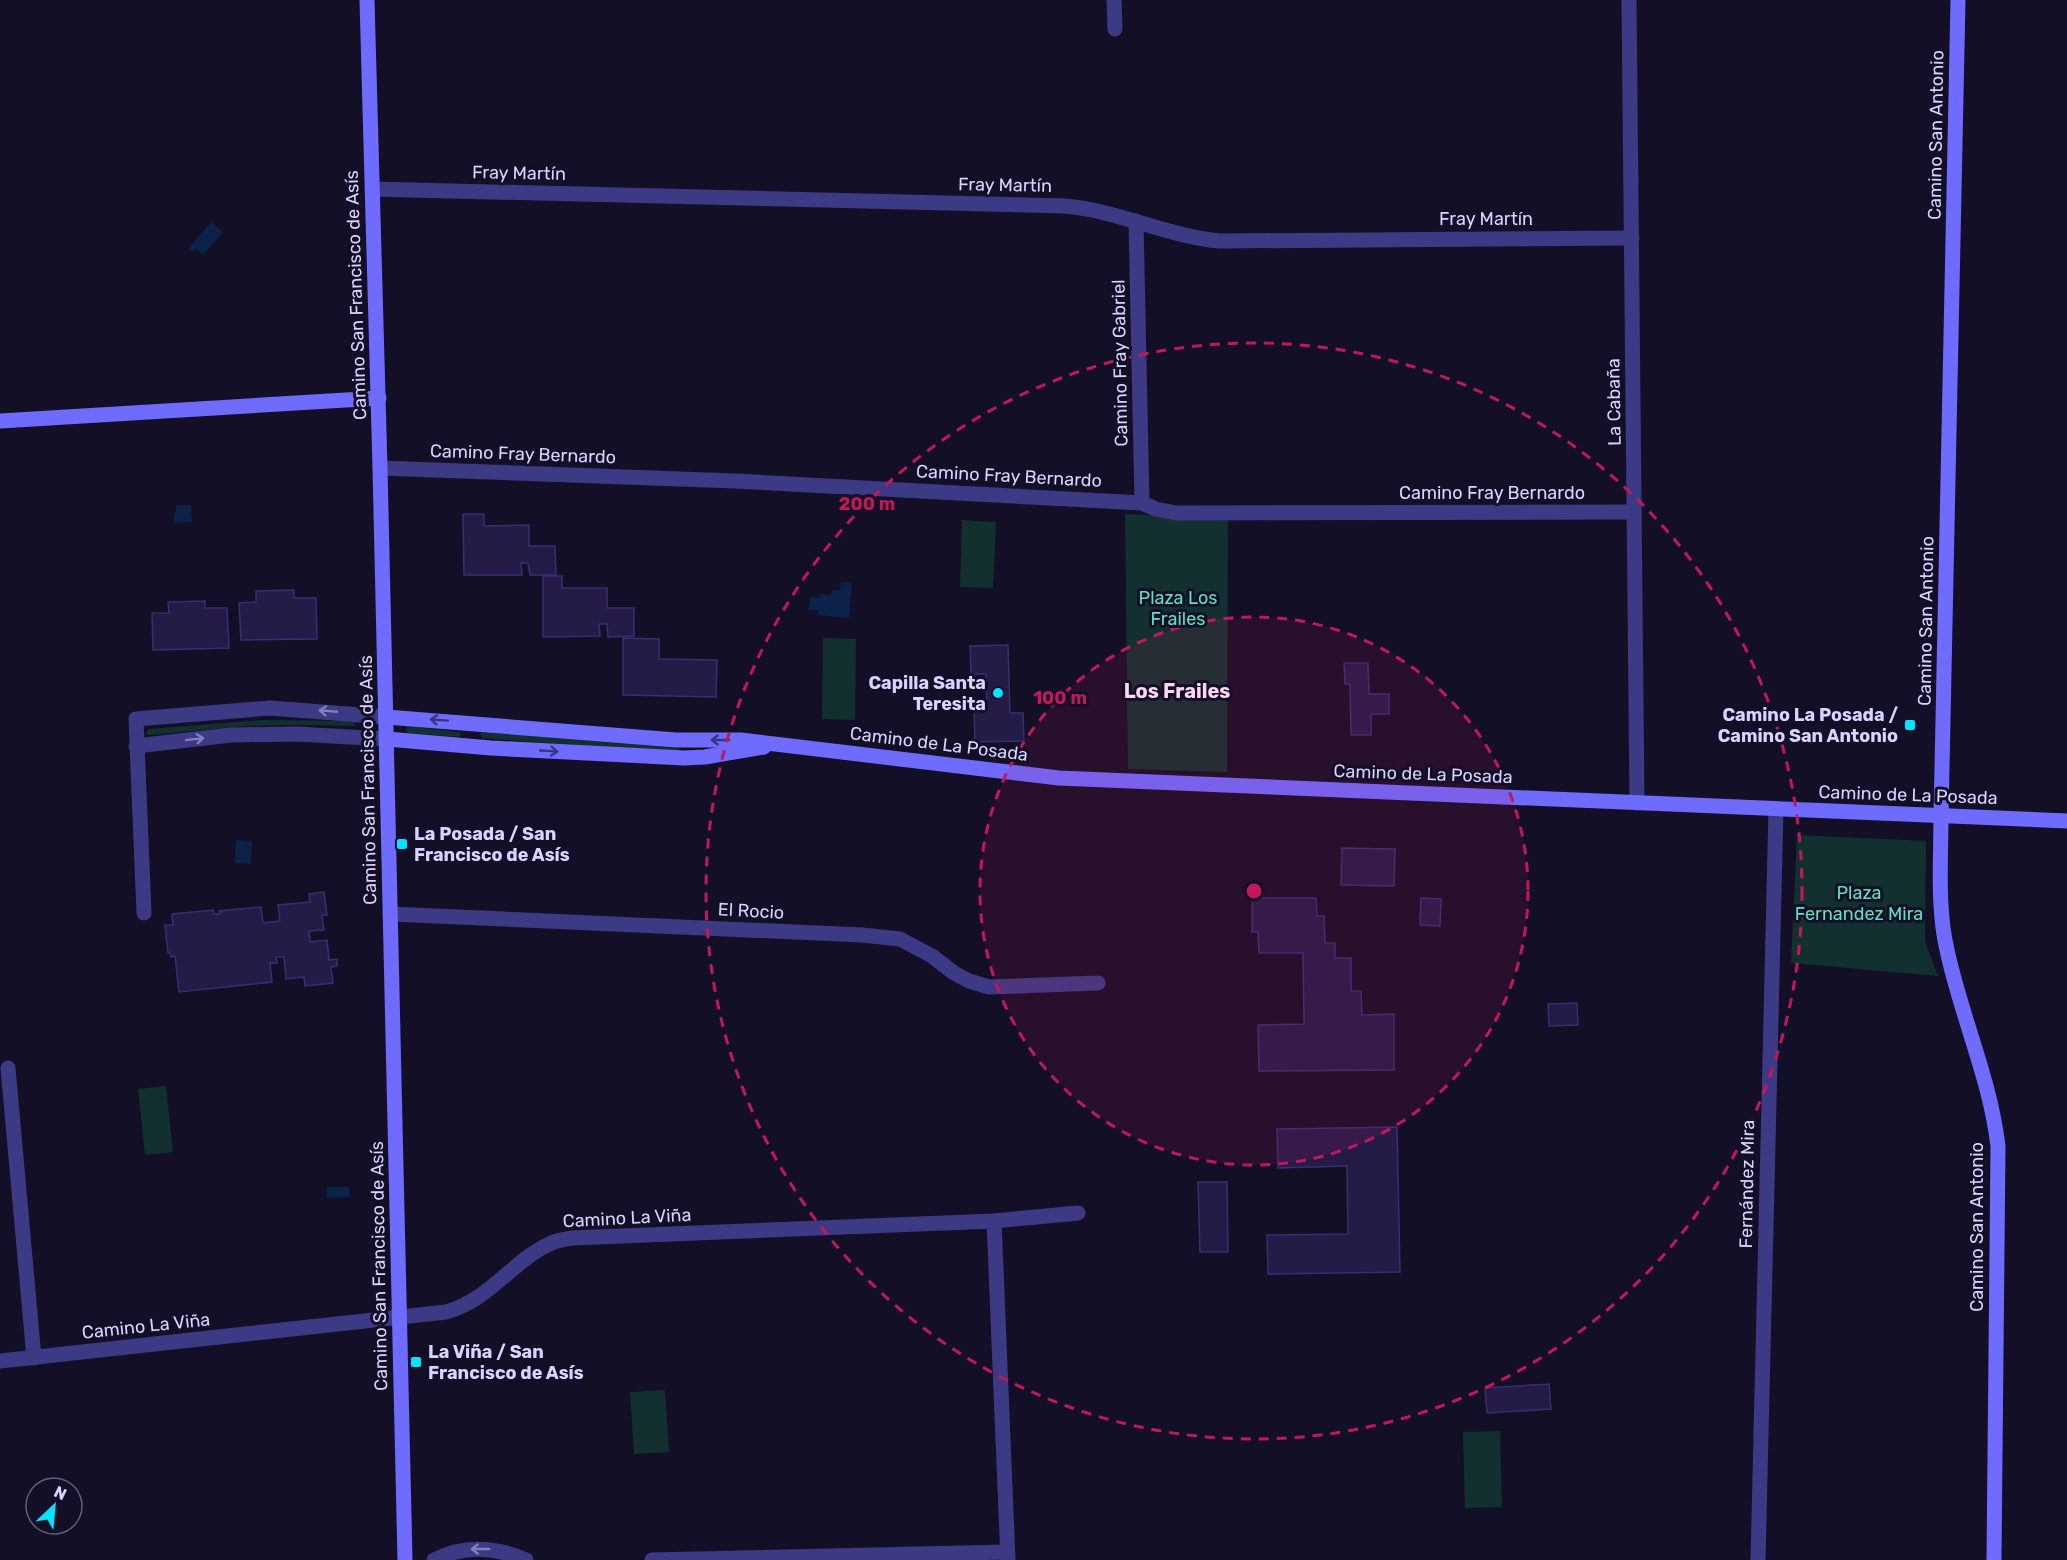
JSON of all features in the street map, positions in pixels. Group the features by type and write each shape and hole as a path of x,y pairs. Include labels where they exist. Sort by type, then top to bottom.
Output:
{"street":[{"name":"Camino San Francisco de Asís","path":"367,0 379,398 405,1560"},
{"path":"1114,0 1115,29"},
{"name":"La Cabaña","path":"1629,0 1637,803"},
{"name":"Camino San Antonio","path":"1958,0 1941,816 1942,909 1946,948 1986,1084 1998,1146 1994,1560"},
{"name":"Fray Martín","path":"372,189 1065,206 1106,212 1186,237 1220,241 1632,238"},
{"name":"Camino Fray Gabriel","path":"1136,221 1142,503"},
{"path":"0,421 379,398"},
{"name":"Camino Fray Bernardo","path":"380,468 735,481 1142,503 1156,509 1176,513 1634,512"},
{"name":"Camino de La Posada","path":"144,912 136,718 270,708 676,740 741,740 1059,778 2067,821"},
{"path":"491,748 493,724"},
{"name":"Camino de La Posada","path":"136,746 231,735 296,734 491,748 684,758 705,757 778,744"},
{"name":"Fernández Mira","path":"1758,1560 1776,809"},
{"name":"El Rocio","path":"390,914 891,938 900,939 932,956 969,981 989,987 1098,983"},
{"path":"8,1068 34,1358"},
{"name":"Camino La Viña","path":"0,1361 446,1312 462,1308 475,1300 537,1251 555,1242 572,1238 994,1221 1078,1213"},
{"path":"652,1560 1008,1556 994,1221"},
{"path":"434,1560 466,1549 489,1549 512,1553 526,1560"}],"green space":[{"name":"Plaza Los Frailes","path":"1125,514 1228,518 1227,772 1128,769"},
{"path":"962,520 996,522 993,588 960,587"},
{"path":"823,638 856,639 855,720 822,719"},
{"path":"263,720 355,721 354,726 245,726 146,734 149,729"},
{"path":"408,726 461,734 459,737 408,733 405,730"},
{"path":"482,732 678,748 681,751 679,753 482,738 480,734"},
{"name":"Plaza Fernandez Mira","path":"1797,835 1926,841 1925,941 1938,976 1791,963"},
{"path":"166,1086 173,1152 145,1155 138,1089"},
{"path":"665,1390 669,1452 634,1454 630,1392"},
{"path":"1500,1431 1502,1507 1465,1508 1463,1432"}],"water":[{"path":"211,222 223,232 203,255 195,248 192,252 188,249"},
{"path":"176,505 191,505 192,522 174,523"},
{"path":"841,582 852,583 849,618 818,615 818,610 809,610 810,597 820,598 820,594 831,595 832,590 840,590"},
{"path":"236,840 252,841 251,864 235,863"},
{"path":"327,1187 349,1187 350,1197 327,1198"}],"building":[{"path":"463,514 484,514 484,526 529,525 529,546 555,546 556,575 530,575 528,563 521,563 522,575 464,575"},
{"path":"543,576 562,576 562,588 607,588 607,608 634,608 634,636 608,637 607,624 599,624 600,636 543,637"},
{"path":"294,590 294,598 316,598 317,639 241,640 239,603 256,602 256,591"},
{"path":"205,601 205,608 227,608 229,648 153,650 152,613 169,613 168,602"},
{"path":"623,638 659,639 659,659 717,660 716,697 623,695"},
{"name":"Capilla Santa Teresita","path":"1008,645 1010,713 1023,713 1024,741 975,742 974,712 987,712 986,674 971,674 970,646"},
{"path":"1344,663 1368,663 1369,694 1389,694 1389,714 1371,714 1371,735 1351,735 1350,684 1345,684"},
{"path":"1342,848 1395,849 1394,886 1341,885"},
{"path":"324,892 327,915 322,915 324,930 309,931 310,942 327,940 329,960 337,959 337,966 331,967 333,983 305,986 304,977 286,979 284,957 276,957 277,963 270,963 272,982 179,992 175,956 171,957 168,953 165,925 173,925 172,914 213,910 214,914 220,914 219,911 261,907 263,923 280,921 278,905 310,902 309,894"},
{"path":"1252,898 1316,898 1317,916 1324,916 1325,943 1335,943 1335,958 1351,958 1351,991 1361,991 1362,1015 1394,1014 1394,1070 1259,1071 1258,1025 1304,1024 1303,953 1259,953 1258,932 1252,932"},
{"path":"1421,898 1441,899 1440,926 1420,925"},
{"path":"1577,1003 1578,1025 1549,1026 1548,1004"},
{"path":"1397,1127 1400,1272 1268,1274 1267,1235 1348,1234 1347,1166 1278,1168 1277,1129"},
{"path":"1198,1182 1227,1182 1228,1252 1200,1252"},
{"path":"1549,1384 1551,1409 1487,1413 1485,1388"}],"place":[{"name":"Capilla Santa Teresita","path":"998,693"},
{"name":"Camino La Posada / Camino San Antonio","path":"1910,725"},
{"name":"La Posada / San Francisco de Asís","path":"402,844"},
{"name":"La Viña / San Francisco de Asís","path":"416,1362"}],"district":[{"name":"Los Frailes","path":"1177,691"}]}
